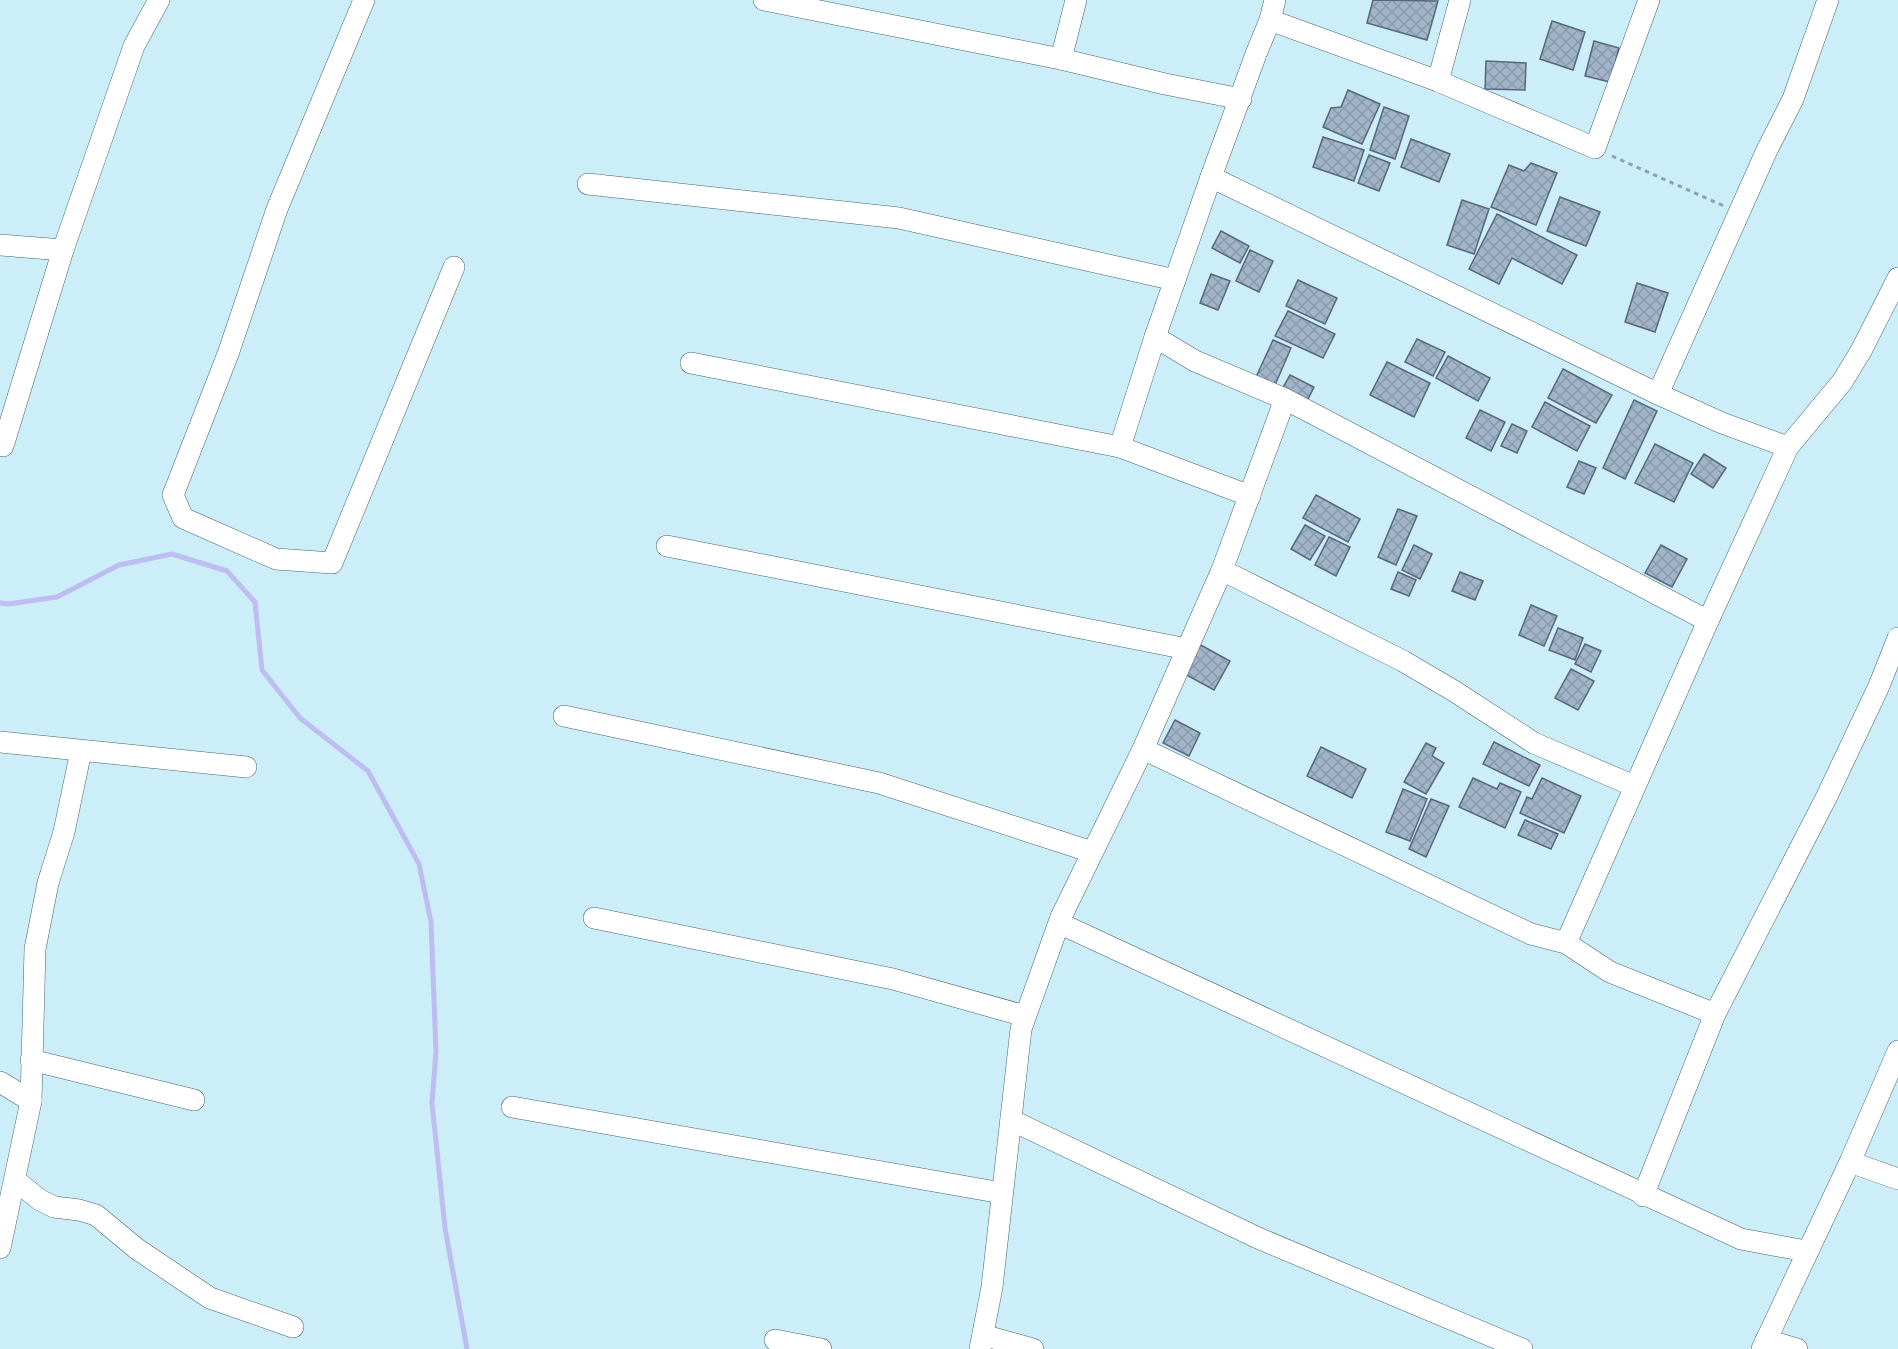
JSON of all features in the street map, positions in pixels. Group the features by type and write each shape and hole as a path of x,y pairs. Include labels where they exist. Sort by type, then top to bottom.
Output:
{"street":[{"path":"3,446 63,250 135,46 159,0"},
{"path":"364,0 277,208 228,354 173,495 183,518 276,559 332,563 454,267"},
{"path":"764,0 1061,59 1165,84 1241,99"},
{"path":"1061,59 1076,0"},
{"path":"1438,81 1460,0"},
{"path":"1120,447 1155,337 1211,177 1273,10 1595,148 1649,0"},
{"path":"1658,394 1793,99 1828,0"},
{"path":"1211,177 1658,394 1722,423 1788,447"},
{"path":"588,184 899,218 1176,280"},
{"path":"0,245 63,250"},
{"path":"1566,943 1634,786 1788,447 1842,382 1861,351 1898,278"},
{"path":"1155,337 1195,361 1285,399 1708,621"},
{"path":"691,363 1120,447 1250,496"},
{"path":"1032,1349 981,1342 992,1287 1021,1029 1061,917 1143,749 1222,570 1285,399"},
{"path":"667,546 1187,649"},
{"path":"1222,570 1403,661 1534,743 1634,786"},
{"path":"1643,1196 1715,1014 1827,796 1880,686 1898,638"},
{"path":"564,716 879,783 1092,852"},
{"path":"0,742 246,767"},
{"path":"1143,749 1531,934 1566,943 1610,972 1715,1014"},
{"path":"0,1248 32,1101 31,1059 35,949 48,883 64,832 81,750"},
{"path":"1061,917 1061,924 1066,928 1643,1196 1741,1239 1806,1251"},
{"path":"594,918 894,979 1025,1016"},
{"path":"1797,1349 1764,1344 1850,1162 1898,1051"},
{"path":"31,1059 194,1100"},
{"path":"0,1082 32,1101"},
{"path":"512,1107 1002,1193"},
{"path":"1011,1119 1258,1238 1522,1349"},
{"path":"1850,1162 1898,1179"},
{"path":"15,1180 40,1200 54,1207 96,1215 137,1249 210,1298 292,1327"},
{"path":"775,1340 821,1349"}],"path":[{"path":"1595,148 1739,213"}],"building":[{"path":"1373,0 1438,1 1427,40 1367,23"},
{"path":"1552,21 1585,32 1573,70 1540,59"},
{"path":"1594,41 1619,48 1610,82 1585,76"},
{"path":"1486,61 1526,63 1525,90 1485,89"},
{"path":"1348,90 1380,104 1362,144 1323,127 1331,108 1341,107"},
{"path":"1384,107 1409,116 1395,159 1370,150"},
{"path":"1323,137 1364,150 1354,181 1313,167"},
{"path":"1411,139 1450,154 1439,182 1401,167"},
{"path":"1369,155 1390,163 1379,191 1358,183"},
{"path":"1531,163 1557,173 1536,225 1491,207 1509,165 1524,171"},
{"path":"1560,197 1600,212 1586,246 1547,231"},
{"path":"1462,200 1489,209 1474,254 1447,245"},
{"path":"1497,214 1577,255 1562,284 1512,258 1499,284 1469,269"},
{"path":"1221,231 1249,246 1240,263 1212,248"},
{"path":"1250,250 1273,261 1259,292 1236,281"},
{"path":"1211,274 1230,281 1218,310 1200,303"},
{"path":"1298,280 1337,298 1325,324 1286,306"},
{"path":"1637,283 1668,293 1655,332 1625,322"},
{"path":"1288,311 1335,334 1323,358 1275,336"},
{"path":"1417,339 1445,352 1433,376 1405,362"},
{"path":"1273,340 1291,348 1275,385 1256,377"},
{"path":"1448,356 1490,378 1478,401 1436,378"},
{"path":"1387,362 1430,383 1414,417 1370,395"},
{"path":"1563,369 1612,395 1596,423 1548,398"},
{"path":"1290,375 1314,387 1306,403 1281,391"},
{"path":"1634,400 1657,411 1625,479 1603,468"},
{"path":"1545,402 1590,426 1577,451 1532,427"},
{"path":"1480,410 1505,422 1491,451 1466,438"},
{"path":"1512,424 1527,431 1517,453 1501,446"},
{"path":"1655,444 1693,463 1674,502 1635,483"},
{"path":"1704,454 1726,468 1713,488 1691,474"},
{"path":"1579,461 1596,468 1584,494 1567,487"},
{"path":"1316,495 1360,519 1348,542 1303,518"},
{"path":"1398,509 1417,516 1396,565 1378,557"},
{"path":"1305,525 1325,536 1310,560 1291,549"},
{"path":"1329,537 1350,547 1336,576 1315,565"},
{"path":"1414,545 1432,554 1420,579 1402,570"},
{"path":"1661,545 1687,559 1672,587 1645,573"},
{"path":"1398,572 1416,580 1409,596 1391,589"},
{"path":"1460,572 1483,581 1475,600 1452,591"},
{"path":"1531,605 1557,616 1544,646 1519,635"},
{"path":"1558,628 1583,638 1575,660 1549,650"},
{"path":"1197,643 1230,661 1214,690 1181,672"},
{"path":"1585,644 1601,651 1591,672 1575,664"},
{"path":"1571,669 1594,681 1578,710 1555,698"},
{"path":"1175,720 1200,733 1189,756 1163,743"},
{"path":"1494,742 1540,765 1529,786 1483,764"},
{"path":"1426,743 1436,748 1432,756 1444,763 1426,794 1404,782"},
{"path":"1321,747 1366,769 1352,798 1307,776"},
{"path":"1473,778 1497,789 1500,783 1521,792 1505,828 1459,807"},
{"path":"1542,778 1581,796 1564,833 1520,813 1527,797 1532,799"},
{"path":"1403,789 1427,799 1410,841 1386,832"},
{"path":"1431,799 1449,806 1426,857 1409,849"},
{"path":"1525,820 1558,834 1551,849 1518,835"}],"waterway":[{"path":"0,603 8,604 57,597 119,565 172,554 227,571 255,602 262,670 300,718 368,771 419,864 431,922 436,1052 432,1103 445,1228 467,1349"}]}
